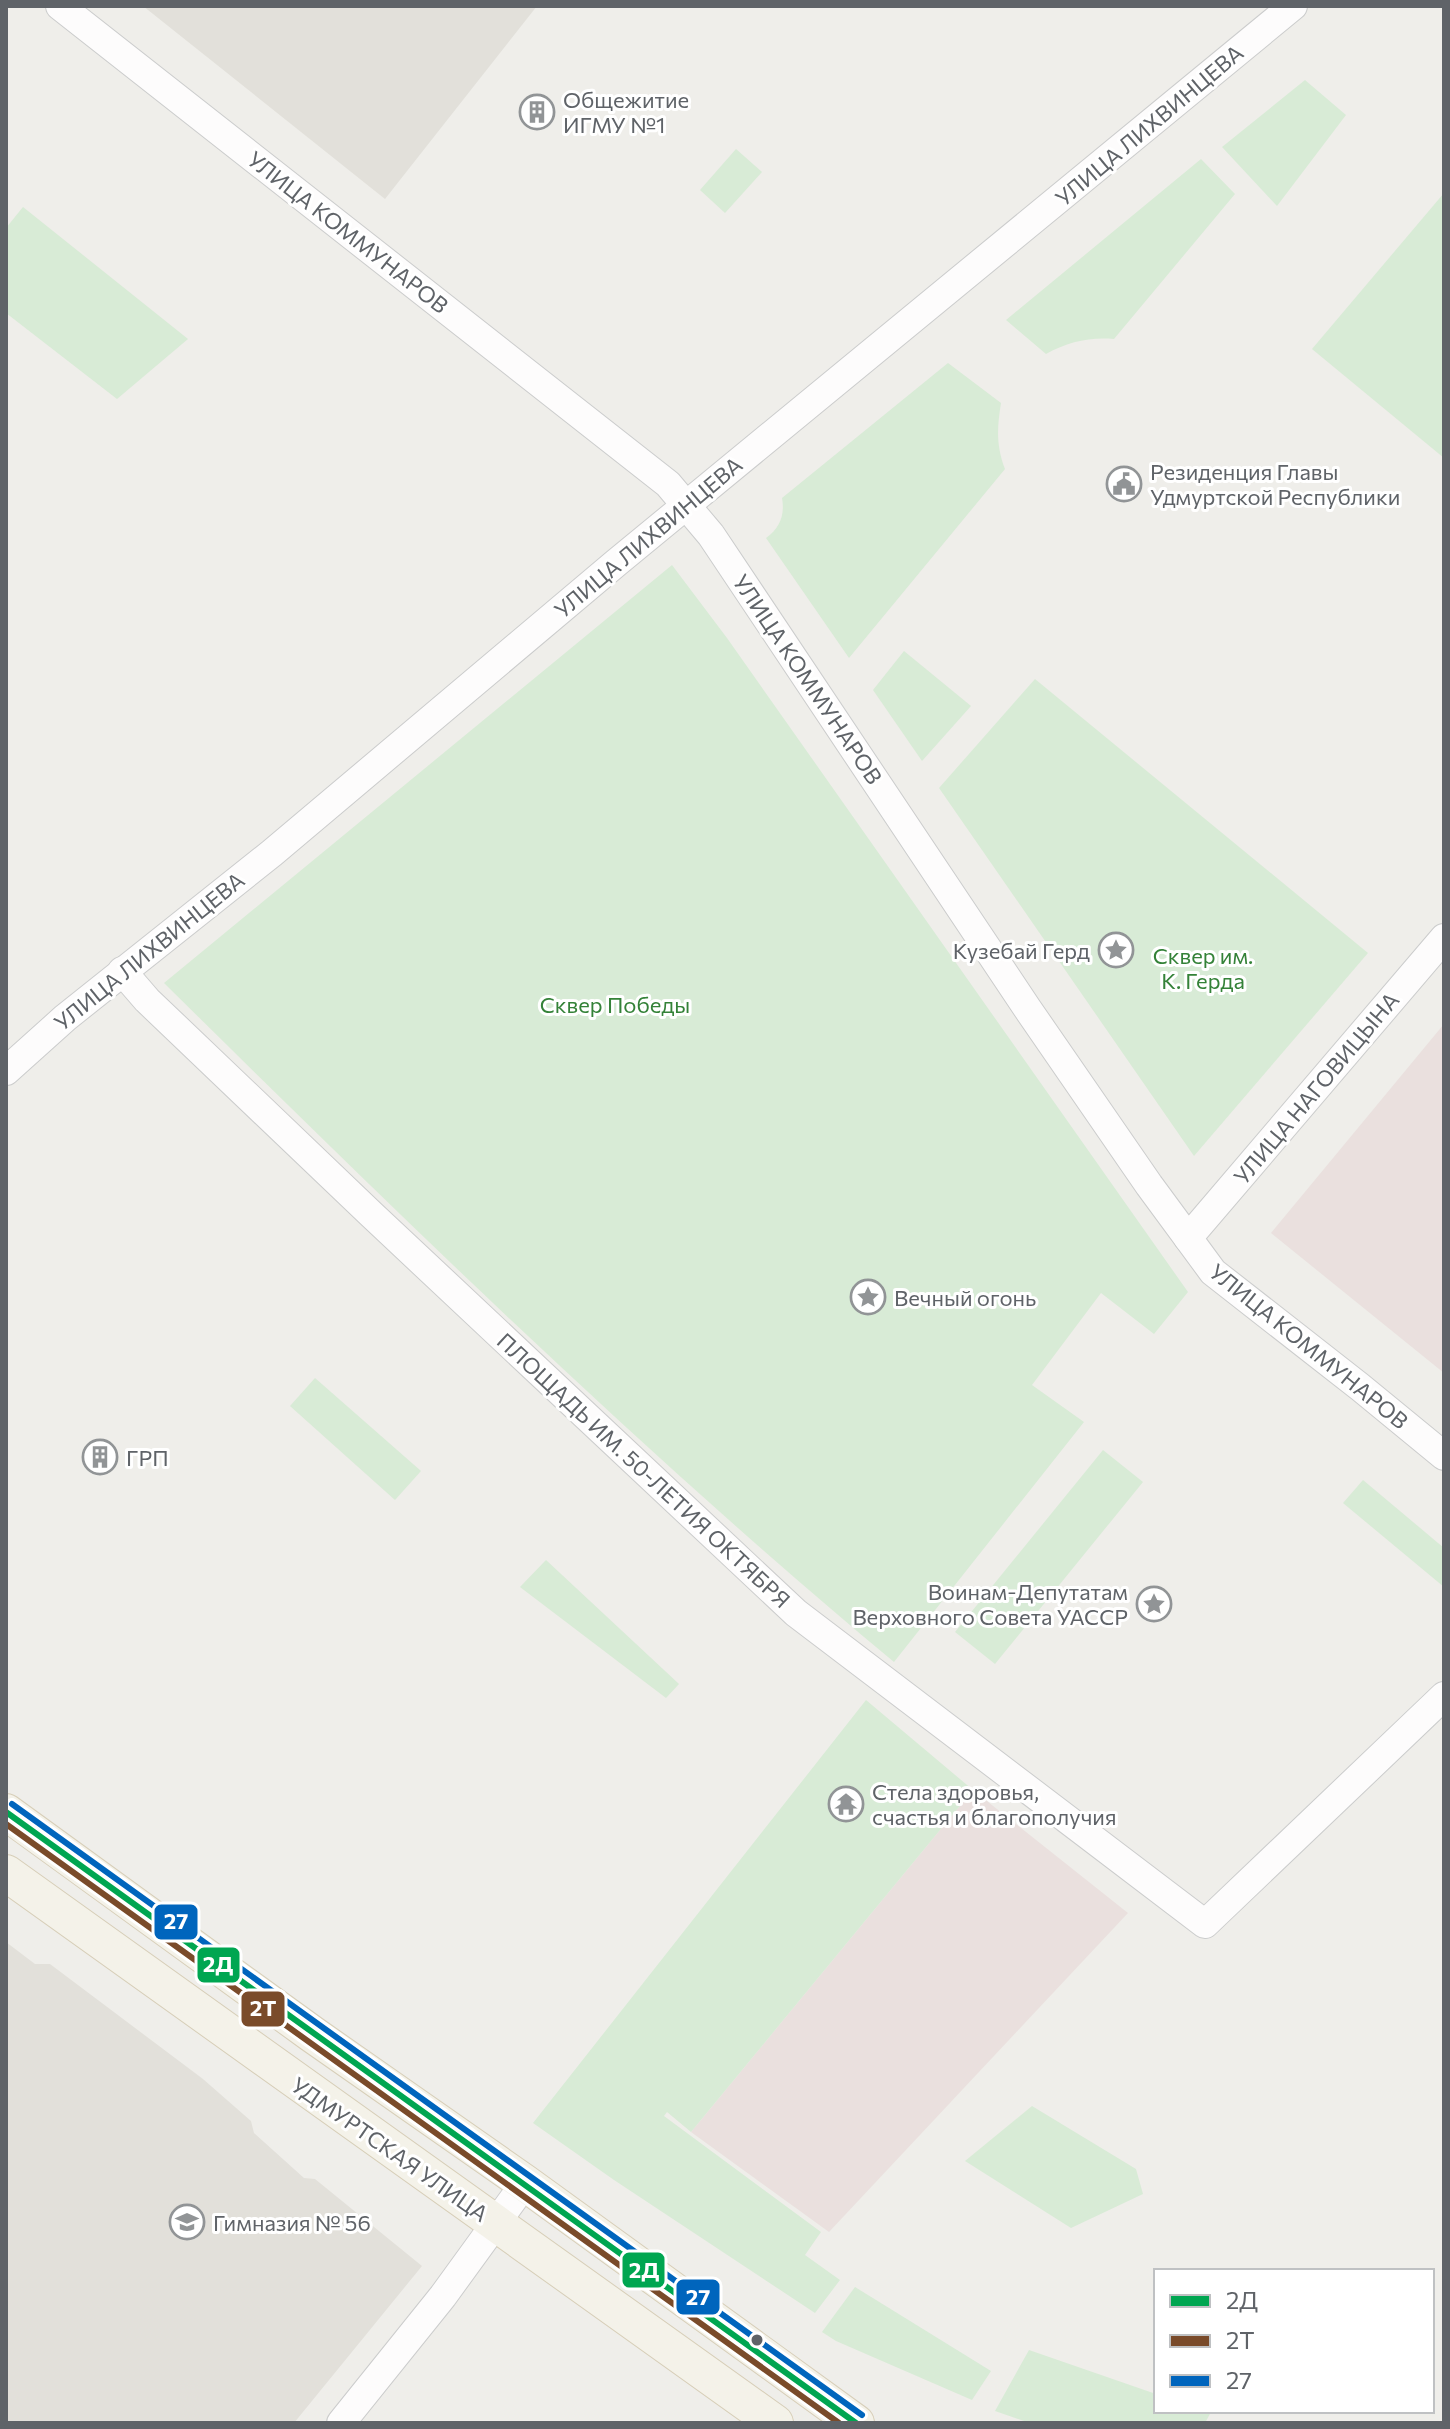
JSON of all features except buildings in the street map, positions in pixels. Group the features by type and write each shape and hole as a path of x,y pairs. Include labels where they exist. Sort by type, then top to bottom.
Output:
{"main road":[{"path":"6,1812 856,2423"},
{"name":"УДМУРТСКАЯ УЛИЦА","path":"6,1873 773,2422"},
{"path":"283,2073 312,2034"},
{"path":"773,2422 800,2383"}],"street":[{"name":"УЛИЦА КОММУНАРОВ","path":"60,6 668,484 711,535 1027,1008 1213,1272 1444,1456"},
{"name":"УЛИЦА ЛИХВИНЦЕВА","path":"6,1071 48,1032 283,843 687,505 1293,6"},
{"name":"УЛИЦА НАГОВИЦЫНА","path":"1188,1238 1444,938"},
{"name":"ПЛОЩАДЬ ИМ. 50-ЛЕТИЯ ОКТЯБРЯ","path":"122,971 147,1000 359,1203 796,1613 1205,1924 1444,1696"},
{"path":"341,2423 443,2296 525,2183"}],"shaded area":[{"path":"143,6 537,6 385,199"},
{"path":"1444,1024 1444,1373 1271,1233"},
{"path":"973,1790 1128,1913 829,2232 691,2132"},
{"name":"Гимназия № 56","path":"6,1942 35,1964 50,1964 203,2079 251,2121 254,2133 304,2178 315,2179 422,2266 294,2423 6,2423"}],"green space":[{"path":"1305,80 1346,115 1277,206 1222,147"},
{"path":"736,149 762,172 725,213 700,190"},
{"path":"1201,159 1235,194 1114,339 1079,341 1046,354 1006,320"},
{"path":"1444,193 1444,458 1312,349"},
{"path":"23,207 188,339 117,399 6,313 6,228"},
{"path":"948,363 1001,403 998,436 1005,469 849,658 766,538 780,521 782,498"},
{"name":"Сквер Победы","path":"672,565 727,638 1188,1292 1154,1334 1101,1293 1032,1385 1084,1422 894,1662 613,1415 432,1245 164,983"},
{"path":"904,651 971,706 922,761 873,690"},
{"name":"Сквер им. К. Герда","path":"1035,679 1368,953 1194,1156 939,788"},
{"path":"315,1378 421,1471 395,1500 290,1406"},
{"path":"1103,1450 1143,1482 995,1664 955,1632"},
{"path":"1363,1480 1444,1548 1444,1587 1343,1503"},
{"path":"546,1560 679,1684 666,1698 520,1587"},
{"path":"866,1700 973,1790 691,2132 667,2112 664,2116 821,2232 805,2255 840,2280 815,2313 533,2123"},
{"path":"1032,2106 1136,2169 1143,2194 1071,2228 965,2161"},
{"path":"855,2287 991,2371 972,2400 836,2341 822,2332"},
{"path":"1029,2350 1154,2393 1154,2413 1210,2413 1205,2423 1030,2423 995,2411"}],"transit line":[{"name":"27","path":"12,1804 862,2415"},
{"name":"2Д","path":"6,1812 856,2423"},
{"name":"2Т","path":"6,1824 839,2423"}],"place":[{"name":"Общежитие ИГМУ №1","path":"537,112"},
{"name":"Резиденция Главы Удмуртской Республики","path":"1124,484"},
{"name":"Кузебай Герд","path":"1116,950"},
{"name":"Вечный огонь","path":"868,1297"},
{"name":"ГРП","path":"100,1457"},
{"name":"Воинам-Депутатам Верховного Совета УАССР","path":"1154,1604"},
{"name":"Стела здоровья, счастья и благополучия","path":"846,1804"},
{"name":"Гимназия № 56","path":"187,2222"}]}
